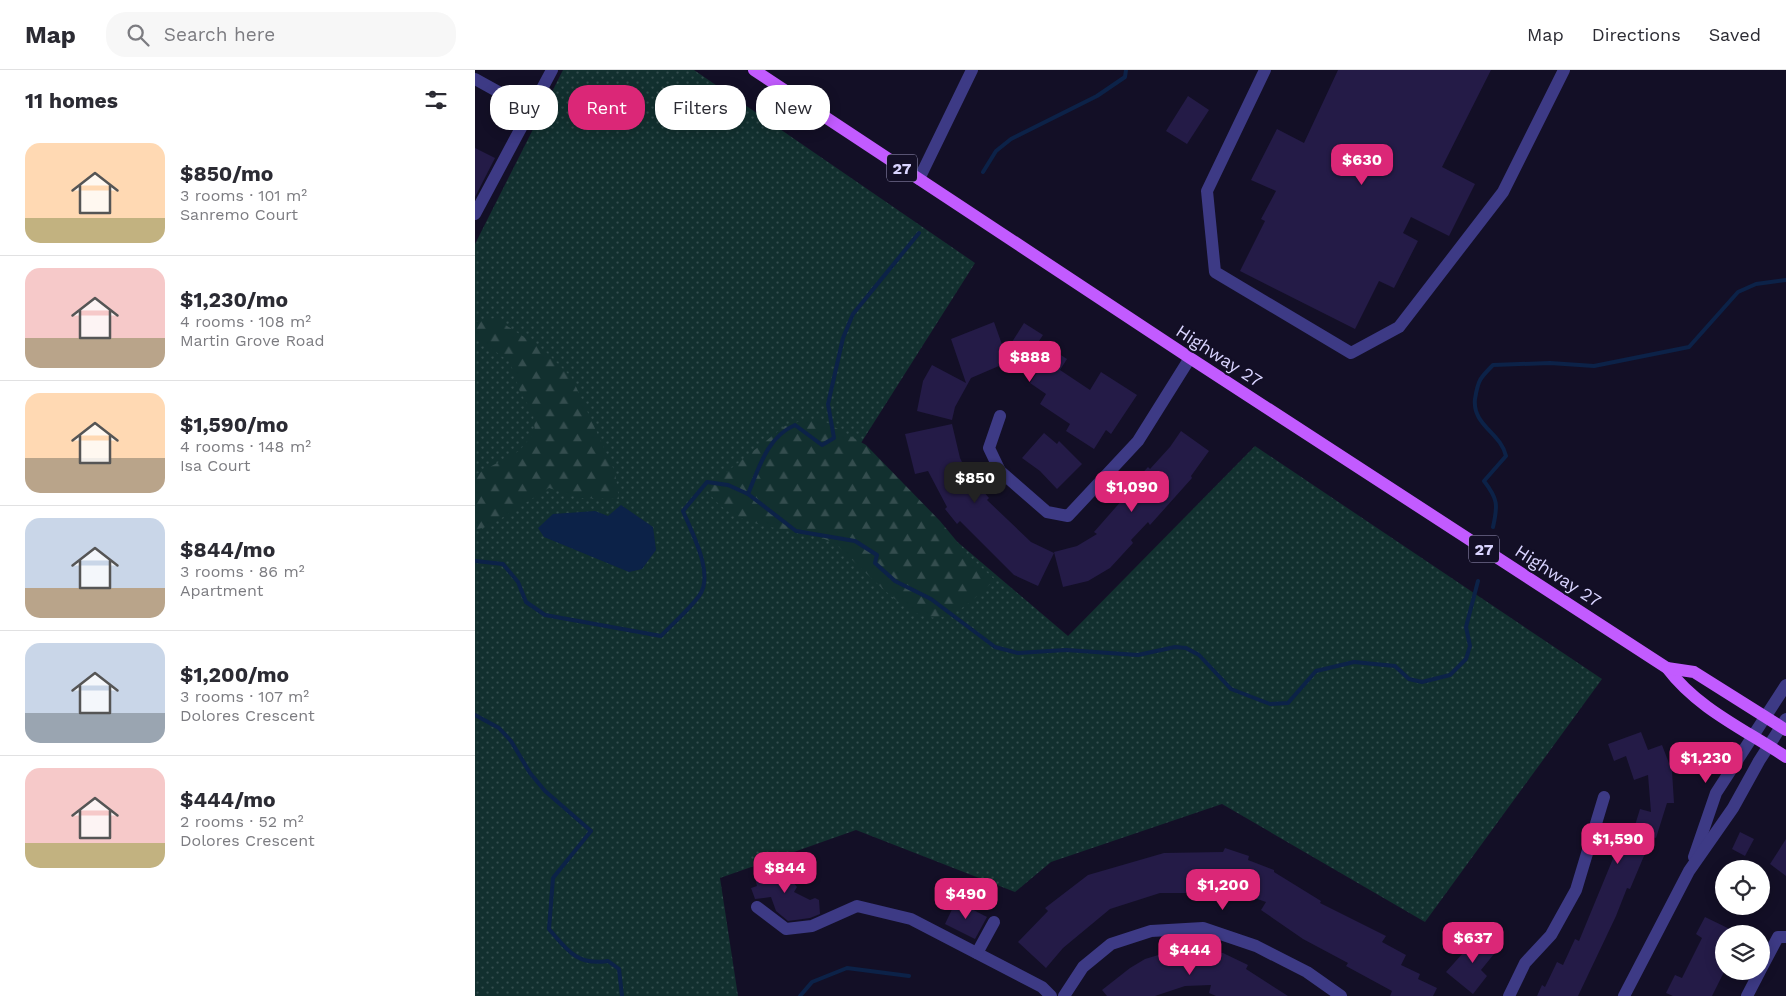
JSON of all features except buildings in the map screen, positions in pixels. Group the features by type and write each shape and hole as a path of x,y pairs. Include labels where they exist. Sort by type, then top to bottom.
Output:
{"main road":[{"name":"Highway 27","path":"754,70 1190,358 1667,668 1682,688 1751,736 1786,757"},
{"name":"Highway 27","path":"1667,668 1694,672 1764,717 1784,725"}],"street":[{"path":"544,85 552,70"},
{"path":"919,179 972,70"},
{"path":"1265,70 1207,191 1215,272 1351,353 1399,327 1503,192 1564,70"},
{"path":"475,80 490,88"},
{"path":"475,214 520,130"},
{"path":"1000,416 989,448 1000,470 1047,512 1068,516 1138,441 1190,358"},
{"path":"1689,871 1716,793 1751,736 1786,685"},
{"path":"1624,996 1689,871 1733,808 1768,746 1784,725"},
{"path":"1509,996 1525,963 1551,935 1576,890 1604,797"},
{"path":"757,907 786,929 812,926 857,906 911,919 1042,987 1051,996"},
{"path":"977,953 994,922"},
{"path":"1064,996 1083,967 1111,944 1151,931 1203,928 1256,946 1307,972 1341,996"},
{"path":"1770,954 1779,937 1786,937"},
{"path":"1747,996 1756,980"}],"green space":[{"path":"563,70 694,70 716,85 655,85 655,130 746,130 746,106 756,113 756,130 781,130 975,263 854,454 1068,636 1255,446 1602,679 1425,922 1222,804 1051,862 1015,892 856,830 720,878 738,996 475,996 475,244 533,130 558,130 558,85 555,85"},
{"path":"495,318 545,351 572,378 615,472 619,499 580,498 549,488 489,526 475,530 475,475 519,451 535,432 533,413 520,392 510,362 475,337 475,322"},
{"path":"804,420 824,421 866,445 940,521 969,556 995,580 954,613 935,617 924,616 895,599 832,542 749,521 719,505 708,491 719,478 785,426"}],"water":[{"path":"621,505 653,527 656,550 642,569 629,572 544,537 538,528 553,514 595,511 608,516"}],"waterway":[{"path":"983,172 996,151 1011,139 1097,96 1125,77 1126,70"},
{"path":"748,494 765,454 777,437 785,430 795,425 822,445 834,438 828,404 843,338 853,314 919,233"},
{"path":"1493,527 1496,502 1484,481 1506,456 1499,441 1482,422 1475,408 1475,399 1480,380 1493,365 1550,363 1594,366 1689,347 1738,292 1756,284 1786,280"},
{"path":"475,561 503,564 518,582 526,602 545,615 661,636 699,596 705,577 700,554 683,511 707,482 728,485 748,494 796,531 855,541 877,555 875,563 895,581 931,599 995,647 1018,653 1066,650 1138,655 1175,647 1186,648 1199,655 1231,689 1270,704 1288,703 1316,671 1354,662 1395,666 1409,679 1422,682 1450,675 1466,659 1470,646 1466,627 1478,581"},
{"path":"475,715 499,728 511,741 530,773 545,791 591,831 553,878 549,929 567,950 580,959 597,962 608,961 619,969 622,996"},
{"path":"800,996 812,982 847,968 909,976"}]}
